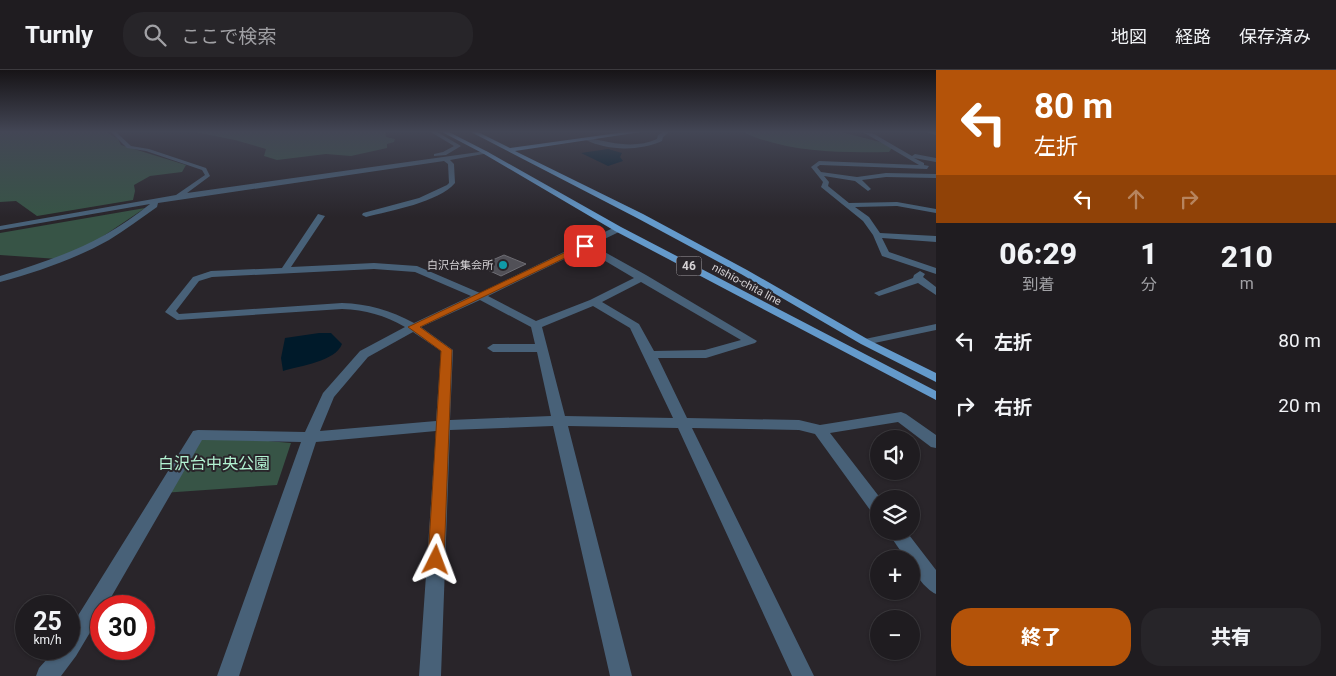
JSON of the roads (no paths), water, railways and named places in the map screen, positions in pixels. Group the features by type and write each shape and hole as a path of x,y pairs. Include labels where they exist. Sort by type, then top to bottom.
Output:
{"main road":[{"name":"nishio-chita line","path":"499,160 618,229 936,396"},
{"name":"nishio-chita line","path":"528,160 726,263 865,342 936,378"}],"street":[{"path":"177,160 204,169 208,175 177,197"},
{"path":"376,161 383,160"},
{"path":"0,228 177,197 437,160"},
{"path":"366,215 422,200 449,186 452,183 451,164 447,160"},
{"path":"915,160 936,172"},
{"path":"927,167 819,163 814,167 826,182 824,187 866,219 877,236 885,254 934,271"},
{"path":"281,182 282,175 329,168"},
{"path":"818,172 856,179 886,175 936,176"},
{"path":"856,179 868,188"},
{"path":"0,279 63,259 100,242 146,212 154,205 154,202"},
{"path":"847,205 897,204 936,211"},
{"path":"285,270 322,216"},
{"path":"228,676 310,437 328,396 364,354 413,327 618,229"},
{"path":"877,236 936,239"},
{"path":"585,246 643,277 751,341 706,354 650,355"},
{"path":"430,676 447,350 413,327 378,309 354,306 177,317 170,312 196,279 211,274 374,266 417,269 479,296 536,325 594,302 643,277"},
{"path":"934,271 918,275 917,277 936,292"},
{"path":"879,293 920,279"},
{"path":"594,302 635,326 803,676"},
{"path":"536,325 621,676"},
{"path":"865,342 936,327"},
{"path":"493,348 541,348"},
{"path":"80,631 198,435 310,437 443,425 558,421 799,425 820,430 901,417 936,443"},
{"path":"820,430 870,497"},
{"path":"903,540 936,585"},
{"path":"47,676 60,660"}],"water":[{"path":"596,160 623,161 608,166"},
{"path":"331,333 342,344 338,350 325,359 283,371 281,358 285,338"}],"place":[{"name":"白沢台集会所","path":"503,265"}],"park label":[{"name":"白沢台中央公園","path":"214,463"}]}
